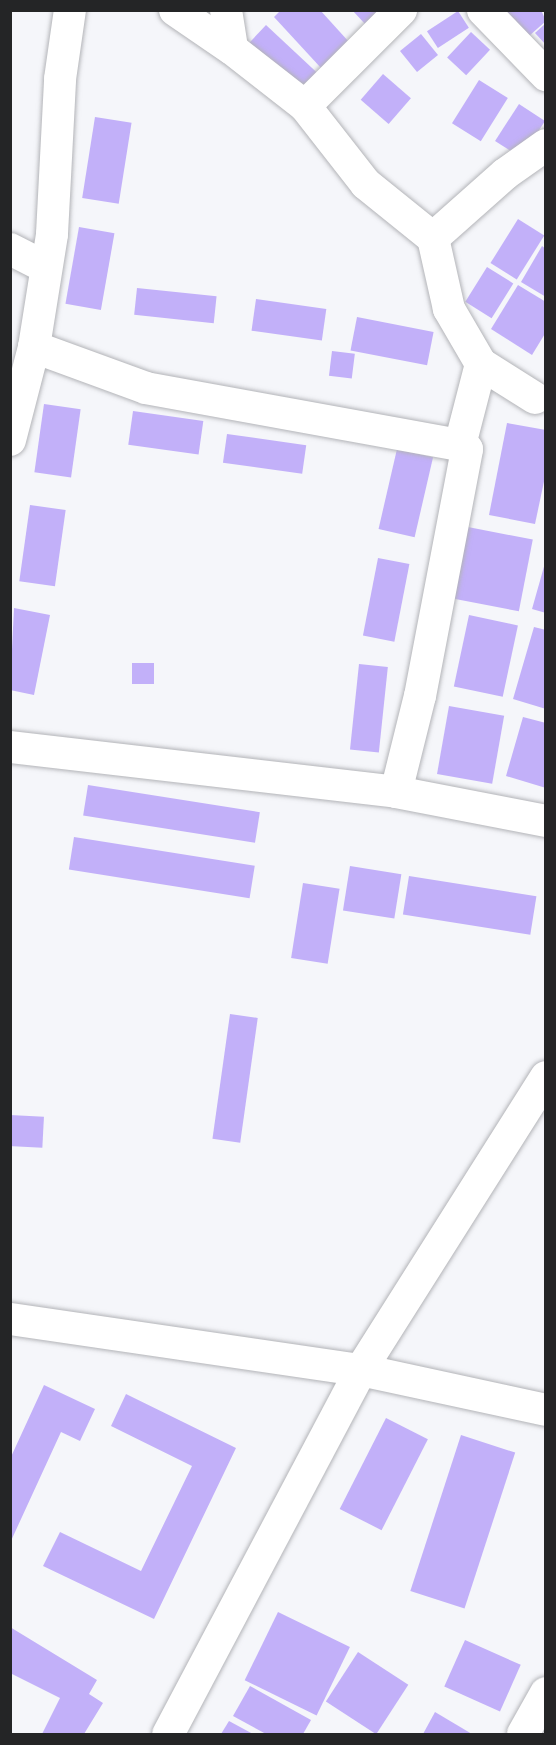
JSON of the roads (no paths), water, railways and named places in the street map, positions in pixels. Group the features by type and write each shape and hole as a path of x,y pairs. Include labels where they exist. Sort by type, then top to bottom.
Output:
{"street":[{"path":"10,440 34,347 52,234 60,79 70,10"},
{"path":"175,10 232,49 305,106 366,184 434,238 449,309 481,364 536,398"},
{"path":"226,10 232,49"},
{"path":"305,106 401,10"},
{"path":"483,10 546,75"},
{"path":"434,238 505,174 546,145"},
{"path":"10,249 45,267"},
{"path":"34,347 146,388 460,445 467,449 420,696 396,792"},
{"path":"460,445 481,364"},
{"path":"10,747 396,792 546,821"},
{"path":"168,1734 361,1370 546,1077"},
{"path":"10,1319 361,1370 546,1410"},
{"path":"523,1734 546,1693"}]}
